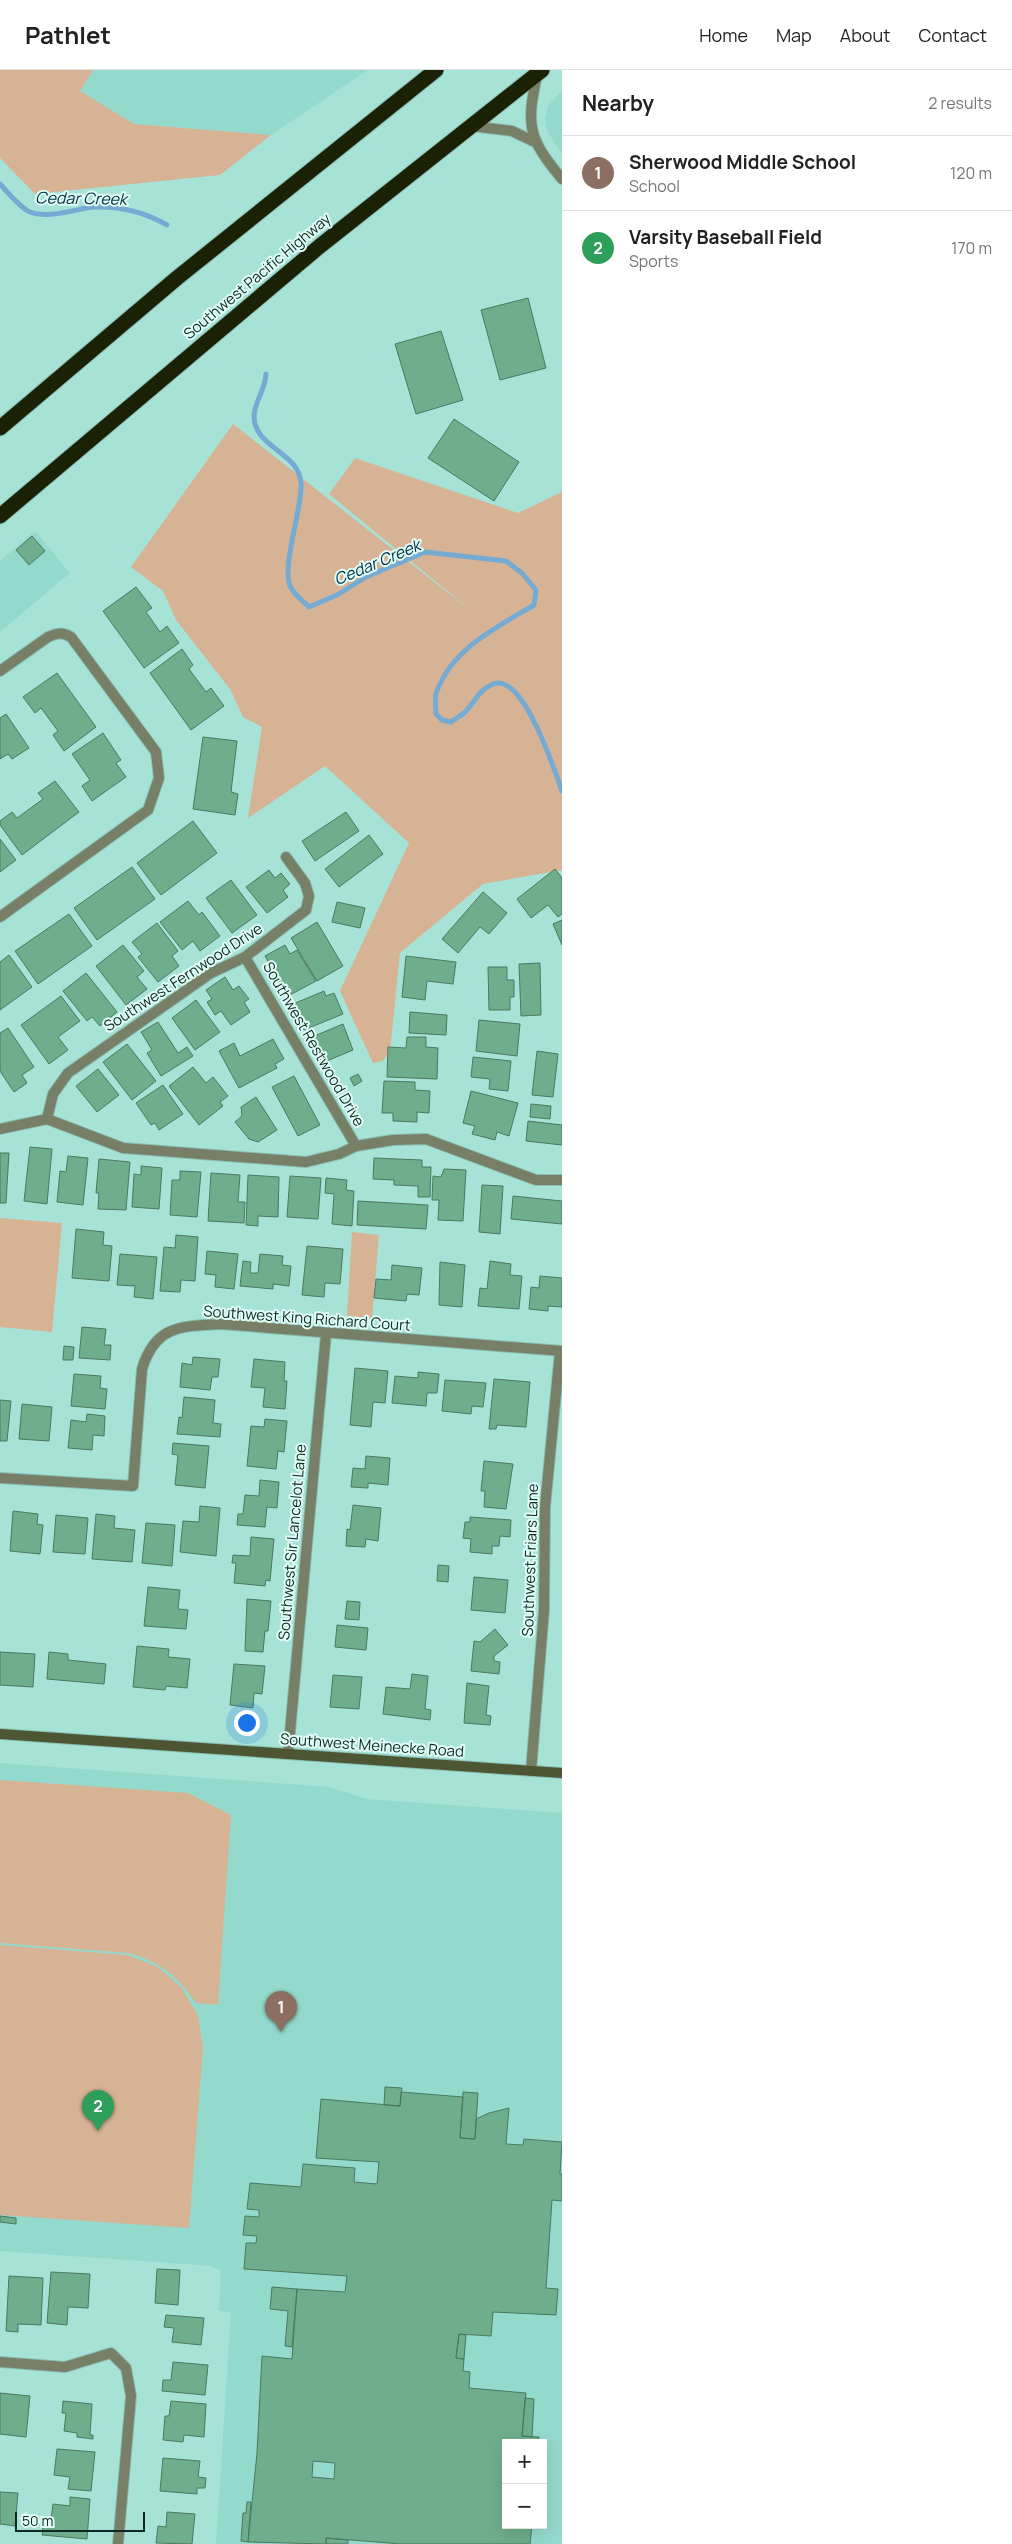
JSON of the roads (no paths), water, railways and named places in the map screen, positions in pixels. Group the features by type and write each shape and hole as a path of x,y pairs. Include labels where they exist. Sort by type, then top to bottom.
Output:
{"highway":[{"path":"0,428 177,278 436,70"},
{"name":"Southwest Pacific Highway","path":"0,516 320,246 540,72"}],"main road":[{"name":"Southwest Meinecke Road","path":"0,1734 562,1773"}],"street":[{"path":"540,72 529,119 535,142 562,179"},
{"path":"471,126 512,131 535,142"},
{"path":"0,671 48,637 65,633 79,646 156,752 160,778 148,810 0,917"},
{"name":"Southwest Fernwood Drive","path":"47,1119 53,1094 68,1073 211,973 245,957 306,910 309,896 305,883 286,857"},
{"name":"Southwest Restwood Drive","path":"245,957 356,1146"},
{"path":"0,1129 47,1119 102,1142 143,1151 306,1162 322,1159 356,1146 401,1139 426,1138 529,1178 562,1180"},
{"name":"Southwest King Richard Court","path":"0,1478 133,1486 142,1369 147,1354 156,1340 170,1332 192,1325 220,1324 326,1334 561,1351"},
{"name":"Southwest Sir Lancelot Lane","path":"288,1754 326,1334"},
{"name":"Southwest Friars Lane","path":"531,1771 544,1610 545,1507 561,1351"},
{"path":"0,2362 65,2367 111,2353 126,2368 131,2396 118,2544"}],"waterway":[{"name":"Cedar Creek","path":"0,184 21,206 35,213 52,214 93,207 113,208 141,213 167,225"},
{"name":"Cedar Creek","path":"266,374 264,386 254,412 256,427 261,436 293,464 301,483 299,507 288,567 288,579 293,591 309,607 337,595 366,577 425,552 506,561 522,573 536,590 534,605 478,640 454,663 444,676 436,693 436,714 442,720 451,722 464,713 480,693 488,687 493,684 504,684 515,693 526,707 536,725 562,791"}],"place":[{"name":"Sherwood Middle School","path":"281,2032"},
{"name":"Varsity Baseball Field","path":"98,2131"}]}
